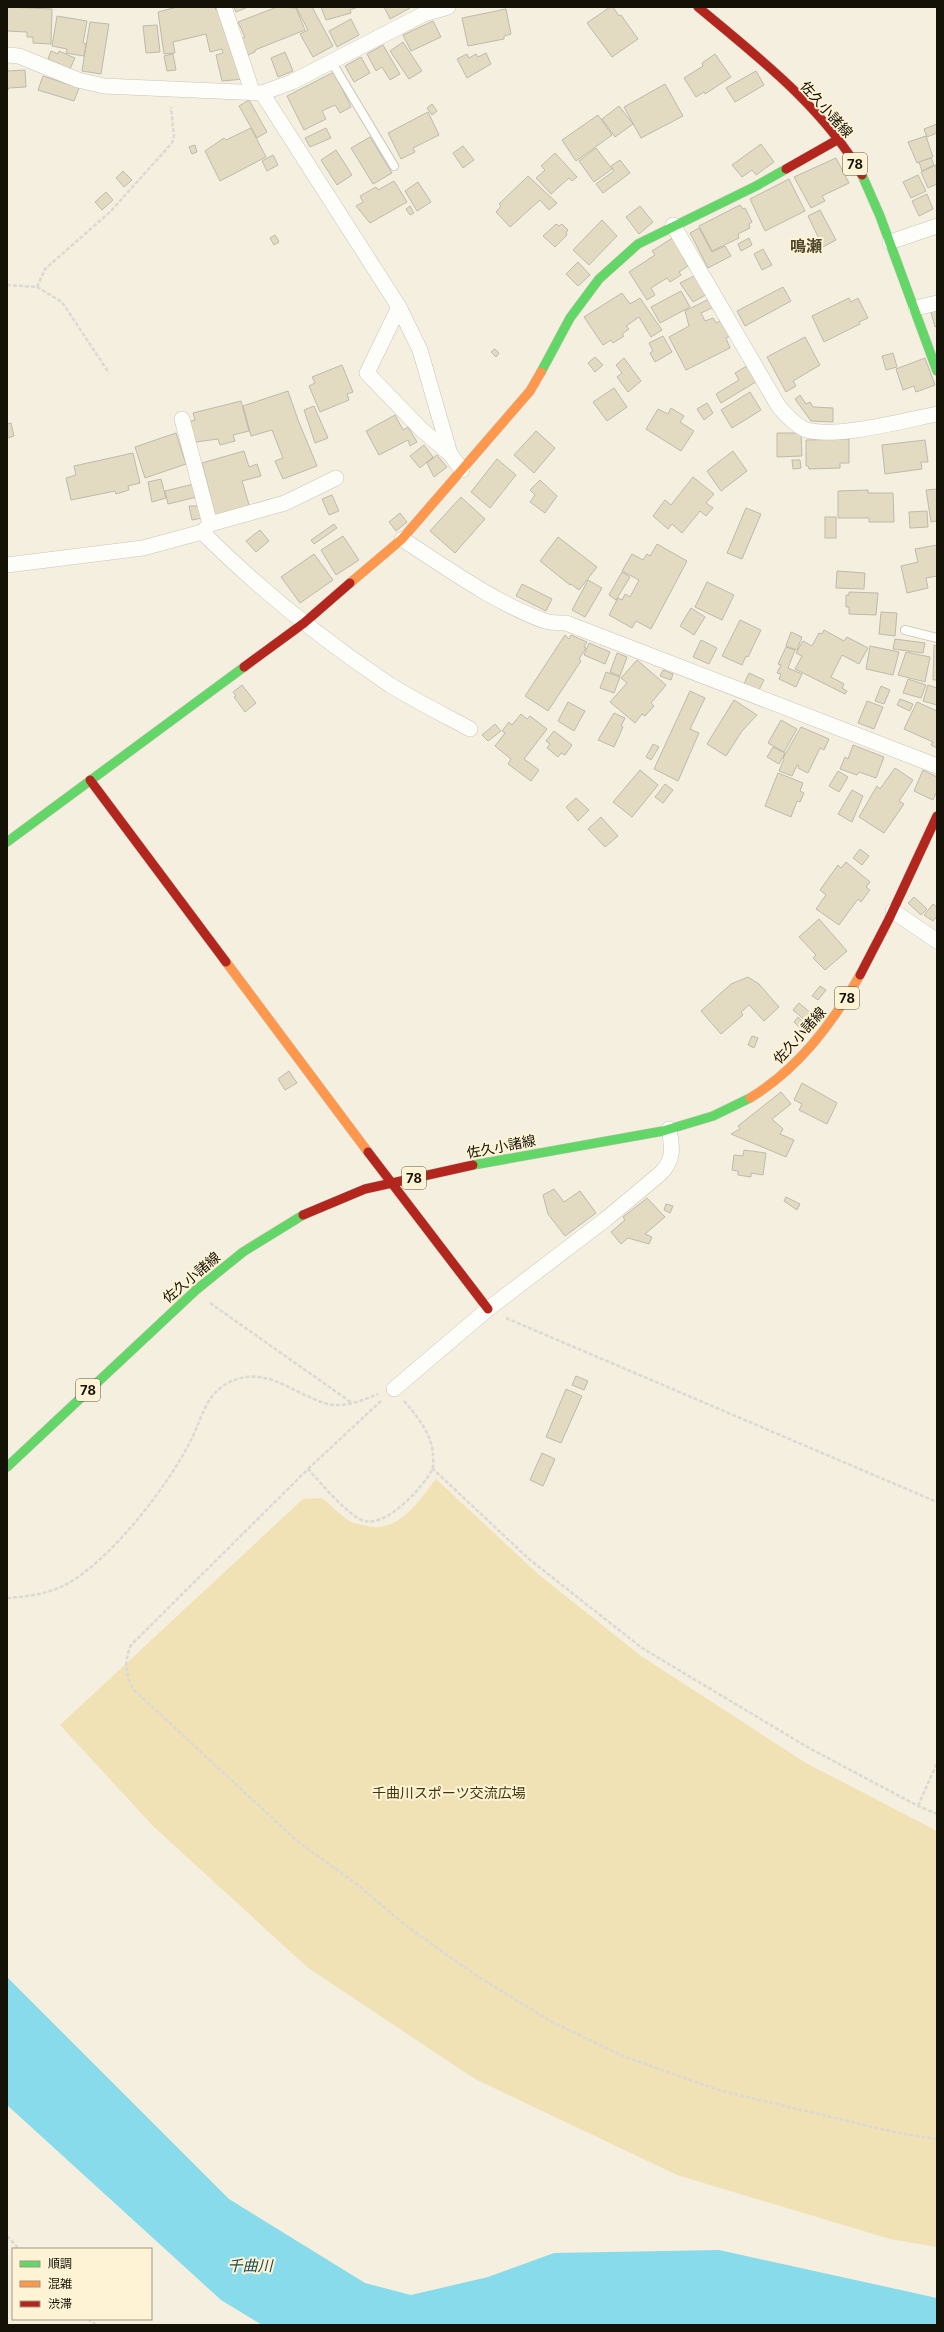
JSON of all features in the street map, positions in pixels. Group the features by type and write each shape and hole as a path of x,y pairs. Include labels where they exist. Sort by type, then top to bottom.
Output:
{"street":[{"path":"224,7 257,92 399,307 420,350 450,454"},
{"path":"7,55 18,56 78,80 104,86 170,90 257,92 292,82 330,61 424,14 448,7"},
{"name":"佐久小諸線","path":"698,7 777,75 837,140 860,171 916,308 937,371"},
{"path":"7,842 304,623 402,539 530,391 570,318 599,279 638,244 673,225 756,186 837,140"},
{"path":"673,225 779,407 792,421 805,429 826,432 848,430 937,414"},
{"path":"890,242 937,226"},
{"path":"916,308 937,303"},
{"path":"399,307 368,373 422,429 450,454 462,470"},
{"path":"182,419 206,528 235,565 304,623 391,686 470,729"},
{"path":"7,565 142,548 285,503 336,478"},
{"path":"402,539 462,577 512,606 546,622 566,623 937,766"},
{"path":"90,780 391,1183 488,1309"},
{"name":"佐久小諸線","path":"7,1467 193,1292 246,1250 299,1217 345,1197 391,1183 669,1129 705,1118 737,1105 771,1085 792,1068 831,1024 845,1002 893,911 937,816"},
{"path":"893,911 937,941"},
{"path":"394,1389 488,1309 606,1219 661,1173 668,1166 673,1156 669,1129"}],"lane":[{"path":"330,61 394,166"},
{"path":"905,630 937,638"}],"path":[{"path":"37,286 44,269 110,212 172,143 174,136 170,90"},
{"path":"7,285 37,286 62,302 109,373"},
{"path":"193,1292 352,1403"},
{"path":"488,1309 517,1323 937,1502"},
{"path":"7,1598 36,1594 63,1586 87,1570 112,1547 167,1481 190,1442 205,1407 214,1392 227,1384 259,1376 278,1381 329,1404 352,1403 394,1389"},
{"path":"308,1469 346,1508 364,1521 380,1520 394,1512 413,1494 432,1468 433,1453 425,1429 394,1389"},
{"path":"394,1389 308,1469 131,1645 125,1659 126,1674 133,1689 296,1840 359,1886 405,1925 474,1974 550,2021 623,2056 718,2090 898,2133 937,2139"},
{"path":"432,1468 529,1559 642,1648 809,1748 918,1806 937,1814"},
{"path":"918,1806 937,1763"},
{"path":"7,2236 18,2248"}],"green space":[{"name":"千曲川スポーツ交流広場","path":"436,1479 538,1574 641,1656 806,1763 937,1831 937,2247 890,2239 677,2175 475,2079 307,1967 153,1826 60,1725 303,1499 322,1498 353,1523 375,1527 386,1526 406,1515"}],"water":[{"name":"千曲川","path":"7,1977 229,2199 365,2283 411,2295 488,2277 554,2253 719,2250 937,2298 937,2325 262,2325 221,2300 7,2105"}],"building":[{"path":"7,7 52,9 51,44 33,43 33,37 27,37 27,32 7,31"},
{"path":"177,7 215,7 216,10 219,9 244,79 222,81 216,55 223,53 222,49 210,52 206,34 173,42 175,53 164,54 158,12"},
{"path":"234,7 248,7 236,12"},
{"path":"277,7 296,8 305,30 255,50 255,52 248,55 241,39 245,37 238,22"},
{"path":"296,7 312,7 333,46 313,57 300,34 308,30"},
{"path":"321,7 358,7 350,10 351,13 326,20"},
{"path":"384,7 409,7 410,8 390,19"},
{"path":"610,7 613,7 619,16 621,15 638,39 612,57 587,23"},
{"path":"506,9 511,34 504,36 504,39 468,46 462,18"},
{"path":"57,16 87,21 83,43 86,44 84,56 66,53 67,49 52,46"},
{"path":"351,19 359,35 337,47 329,31"},
{"path":"433,21 441,37 411,51 403,35"},
{"path":"90,22 109,24 101,74 82,71"},
{"path":"157,25 160,52 146,53 143,26"},
{"path":"403,42 422,71 409,79 390,51"},
{"path":"383,45 400,74 390,80 382,67 376,71 367,54"},
{"path":"51,51 58,54 59,51 75,58 70,69 48,59"},
{"path":"285,52 293,71 278,77 271,58"},
{"path":"486,53 491,64 467,78 457,59 467,54 469,58 476,54 478,57"},
{"path":"173,54 176,70 167,71 164,56"},
{"path":"715,54 731,77 705,94 704,92 696,97 684,78 703,66 702,63"},
{"path":"361,57 370,73 354,82 345,66"},
{"path":"7,65 8,71 25,70 26,87 9,88 7,91"},
{"path":"756,71 764,85 735,102 726,88"},
{"path":"334,72 351,107 340,113 335,105 322,111 326,119 304,130 287,96"},
{"path":"43,76 79,88 74,101 38,90"},
{"path":"665,84 683,116 641,138 624,107"},
{"path":"249,100 267,132 257,138 239,106"},
{"path":"432,104 437,111 432,115 427,108"},
{"path":"619,106 633,124 615,137 602,119"},
{"path":"428,112 439,135 413,148 415,152 401,159 388,133"},
{"path":"598,115 612,135 576,161 562,140"},
{"path":"937,124 937,133 927,137 924,129"},
{"path":"251,128 266,157 220,181 205,151 224,138 226,140"},
{"path":"326,128 331,138 310,147 305,138"},
{"path":"926,136 933,157 917,163 908,142"},
{"path":"370,137 392,173 373,184 351,148"},
{"path":"761,144 774,162 756,175 752,170 742,177 732,165"},
{"path":"195,145 197,152 192,154 189,147"},
{"path":"463,146 474,160 463,168 453,153"},
{"path":"596,148 612,169 594,182 579,161"},
{"path":"336,150 352,175 337,185 321,160"},
{"path":"555,153 577,177 572,181 569,178 551,194 536,178 545,170 541,166"},
{"path":"273,155 278,165 267,171 262,161"},
{"path":"836,158 849,183 822,196 825,201 811,208 794,177"},
{"path":"931,158 934,165 922,171 919,162"},
{"path":"620,160 630,173 603,193 596,184 614,171 611,166"},
{"path":"936,165 937,184 928,188 921,172"},
{"path":"123,171 132,180 124,187 116,178"},
{"path":"918,175 926,191 911,198 903,182"},
{"path":"528,176 557,203 549,210 540,200 510,227 496,212 501,206 499,204"},
{"path":"789,179 805,211 765,231 750,199"},
{"path":"394,181 407,202 370,223 356,206 363,202 360,196 376,187 378,190"},
{"path":"418,182 431,202 417,211 405,191"},
{"path":"106,192 113,200 102,210 95,202"},
{"path":"927,194 933,209 919,216 912,201"},
{"path":"740,205 743,209 745,208 752,222 749,224 750,228 738,234 739,238 712,251 699,226"},
{"path":"410,206 414,213 410,215 406,209"},
{"path":"640,206 653,222 639,234 626,217"},
{"path":"820,210 836,240 823,247 808,216"},
{"path":"602,220 617,236 589,265 573,250"},
{"path":"556,224 559,226 562,224 568,230 566,233 567,235 555,247 543,236"},
{"path":"699,228 712,252 725,246 731,256 708,268 690,233"},
{"path":"275,235 279,242 274,245 270,238"},
{"path":"674,237 684,254 682,256 688,266 679,272 681,275 670,282 667,278 651,288 655,295 647,300 629,272 655,255 652,251"},
{"path":"749,238 752,245 741,251 738,244"},
{"path":"763,249 772,265 762,270 754,254"},
{"path":"578,262 590,275 578,286 566,274"},
{"path":"698,274 709,293 693,302 680,283"},
{"path":"783,287 791,301 745,326 737,311"},
{"path":"681,291 690,307 660,323 651,307"},
{"path":"622,293 630,304 640,298 662,330 651,337 639,317 626,326 629,329 622,334 624,336 613,343 611,340 603,345 584,317"},
{"path":"849,298 851,302 858,298 868,318 859,322 860,324 824,342 812,316"},
{"path":"709,299 714,307 701,313 705,321 713,318 716,323 722,320 730,336 726,338 730,348 686,370 669,337 689,326 685,311"},
{"path":"937,310 937,326 935,327 931,312"},
{"path":"663,336 672,352 655,362 650,353 653,351 649,343"},
{"path":"805,337 820,365 793,381 796,386 786,392 767,357"},
{"path":"495,349 499,353 496,357 491,352"},
{"path":"893,353 897,367 886,370 882,356"},
{"path":"595,357 603,365 595,372 588,363"},
{"path":"624,358 641,381 628,392 617,377 622,373 616,365"},
{"path":"925,358 935,385 916,392 914,386 903,390 896,369"},
{"path":"750,364 759,380 721,403 716,394 739,380 735,373"},
{"path":"342,365 353,392 347,394 349,400 320,412 309,386 315,383 312,377"},
{"path":"614,388 627,407 607,421 593,402"},
{"path":"288,391 317,466 283,479 275,461 283,458 272,430 251,436 243,406"},
{"path":"750,392 761,410 732,428 721,410"},
{"path":"800,395 806,404 810,402 813,407 833,408 833,422 811,421 795,399"},
{"path":"241,401 249,431 233,435 235,441 220,445 218,439 196,442 188,422 195,420 193,413"},
{"path":"707,403 713,413 704,420 697,409"},
{"path":"314,406 328,438 315,443 304,410"},
{"path":"671,408 684,416 680,422 694,431 681,451 646,429 658,409 668,414"},
{"path":"395,415 403,430 408,427 417,442 410,446 408,440 379,455 366,431"},
{"path":"11,423 14,436 7,438 7,424"},
{"path":"536,431 555,448 534,473 514,455"},
{"path":"176,433 186,464 145,478 135,447"},
{"path":"777,433 801,433 802,456 777,457"},
{"path":"849,439 849,463 840,463 840,468 809,469 808,466 806,466 806,440"},
{"path":"925,440 928,462 921,462 922,469 885,474 882,445"},
{"path":"424,445 433,457 420,468 410,456"},
{"path":"244,451 249,467 257,464 261,476 242,481 250,508 216,519 202,463"},
{"path":"733,451 747,471 721,491 707,471"},
{"path":"133,453 140,483 128,486 129,490 116,494 115,491 71,500 66,478 76,475 74,466"},
{"path":"437,455 447,467 434,477 427,463"},
{"path":"497,459 516,475 490,508 471,492"},
{"path":"792,460 800,460 801,468 793,469"},
{"path":"693,477 714,494 706,503 713,508 706,516 700,511 682,533 672,524 668,529 653,516 665,500 671,505"},
{"path":"161,479 166,498 152,502 148,482"},
{"path":"540,480 557,496 545,513 530,502 535,495 530,490"},
{"path":"194,484 197,497 168,504 165,491"},
{"path":"937,489 937,521 931,522 926,490"},
{"path":"868,490 868,493 893,493 894,522 869,522 869,518 838,518 838,491"},
{"path":"332,495 339,511 329,515 322,499"},
{"path":"461,497 485,519 455,553 430,531"},
{"path":"189,506 200,506 202,518 192,520"},
{"path":"746,508 761,514 742,559 727,553"},
{"path":"927,511 928,527 910,528 909,512"},
{"path":"400,513 407,522 396,531 389,522"},
{"path":"825,517 836,517 836,538 825,538"},
{"path":"334,524 337,528 314,544 311,540"},
{"path":"260,530 269,541 256,552 246,541"},
{"path":"343,536 359,560 336,575 321,550"},
{"path":"558,537 597,567 579,590 571,584 570,585 540,561"},
{"path":"657,544 687,561 651,629 636,621 632,628 609,615 618,598 622,600 625,594 630,597 639,580 622,571 632,554 643,560 647,554 650,556"},
{"path":"937,545 937,576 926,578 928,588 907,593 901,566 918,562 915,549"},
{"path":"314,554 333,580 300,603 281,577"},
{"path":"837,571 865,573 864,589 836,588"},
{"path":"622,572 630,577 616,600 609,595"},
{"path":"588,580 602,588 585,617 572,610"},
{"path":"707,582 734,595 722,620 695,607"},
{"path":"522,584 552,599 546,611 516,596"},
{"path":"849,592 878,593 876,615 849,614 849,607 846,607 846,595 849,595"},
{"path":"691,608 705,617 694,635 680,626"},
{"path":"881,612 897,613 895,636 879,634"},
{"path":"740,620 761,630 748,657 746,656 742,665 722,656"},
{"path":"824,630 844,641 847,637 868,648 859,664 842,655 831,677 844,684 842,688 847,691 845,694 795,669 802,656 796,653 803,641 812,646 819,633 822,634"},
{"path":"791,632 802,637 797,650 786,646"},
{"path":"565,635 569,639 571,635 587,642 584,647 586,648 579,659 581,661 548,711 525,696"},
{"path":"895,639 925,643 923,653 893,649"},
{"path":"701,640 717,648 709,664 693,657"},
{"path":"589,643 610,652 605,664 584,655"},
{"path":"934,645 937,646 937,680 933,680"},
{"path":"870,646 899,652 893,675 866,669"},
{"path":"786,647 795,650 788,668 802,674 796,687 779,679 781,674 777,673 781,665 778,664"},
{"path":"906,652 930,657 925,682 898,675"},
{"path":"617,653 627,657 620,676 610,672"},
{"path":"637,660 666,685 651,703 654,706 645,716 642,714 635,723 610,702 627,683 621,678"},
{"path":"663,670 673,674 671,680 660,676"},
{"path":"606,672 620,677 614,693 600,688"},
{"path":"749,673 764,680 759,690 744,684"},
{"path":"908,679 926,685 921,698 903,693"},
{"path":"242,685 256,703 245,712 234,697 236,696 233,692"},
{"path":"928,685 937,688 937,705 923,701"},
{"path":"881,686 890,690 884,704 875,701"},
{"path":"690,691 705,698 690,729 699,733 678,781 654,769"},
{"path":"900,699 913,704 910,711 897,705"},
{"path":"734,700 757,715 742,731 726,756 707,744"},
{"path":"867,701 883,707 874,729 858,723"},
{"path":"568,702 585,711 574,731 558,721"},
{"path":"917,702 937,711 937,748 931,745 933,742 904,729"},
{"path":"614,713 625,718 621,726 623,727 614,747 598,740"},
{"path":"521,714 527,719 530,716 547,729 524,759 539,770 531,781 508,764 511,759 495,746 505,733 502,731 509,722 512,725"},
{"path":"781,720 797,729 784,752 768,743"},
{"path":"495,724 501,731 488,741 482,735"},
{"path":"801,727 829,739 824,750 820,748 808,773 798,768 799,766 797,765 792,776 779,771 784,759 783,758"},
{"path":"554,731 572,745 565,755 561,753 558,757 547,748 550,744 546,741"},
{"path":"653,744 659,747 651,760 646,757"},
{"path":"853,745 884,757 876,778 859,772 857,775 840,769 845,757 848,759"},
{"path":"773,747 785,753 779,764 767,757"},
{"path":"895,768 913,780 899,801 904,804 884,833 859,817 877,786 880,789"},
{"path":"640,770 658,785 632,817 613,802"},
{"path":"923,770 937,777 937,791 933,800 914,791"},
{"path":"838,771 848,777 839,792 829,786"},
{"path":"778,773 803,783 800,791 804,793 800,802 797,801 791,817 765,806"},
{"path":"665,784 673,790 663,803 655,797"},
{"path":"852,790 863,796 852,822 838,814"},
{"path":"576,798 589,810 578,821 566,807"},
{"path":"601,817 618,836 605,847 588,829"},
{"path":"860,849 869,856 862,865 853,858"},
{"path":"846,862 870,882 866,887 870,890 861,902 858,899 839,925 816,909 826,895 820,890 838,865 841,868"},
{"path":"914,897 927,909 921,915 908,903"},
{"path":"933,904 937,907 937,916 933,921 924,915"},
{"path":"819,919 847,951 825,970 813,958 816,955 799,937"},
{"path":"748,977 759,984 779,1007 764,1021 749,1005 741,1012 743,1015 721,1034 701,1011 731,984"},
{"path":"820,986 826,990 818,1000 812,996"},
{"path":"799,1003 812,1014 806,1021 793,1010"},
{"path":"798,1017 806,1025 801,1029 794,1022"},
{"path":"752,1036 758,1038 754,1048 748,1045"},
{"path":"289,1071 297,1083 285,1090 278,1079"},
{"path":"802,1083 837,1103 827,1124 799,1110 802,1104 794,1100"},
{"path":"781,1092 791,1104 772,1119 783,1129 780,1134 794,1140 786,1157 731,1134 740,1129 738,1126"},
{"path":"744,1150 766,1153 763,1175 751,1173 751,1177 738,1175 738,1171 732,1170 734,1155 743,1156"},
{"path":"554,1189 564,1202 580,1191 596,1213 565,1236 548,1214 543,1195"},
{"path":"786,1197 800,1204 797,1210 784,1201"},
{"path":"647,1198 665,1217 645,1234 652,1237 649,1244 628,1238 621,1244 611,1232 625,1220 623,1217"},
{"path":"666,1204 673,1206 670,1213 664,1210"},
{"path":"576,1376 588,1381 584,1390 572,1385"},
{"path":"566,1389 582,1396 561,1443 546,1437"},
{"path":"542,1453 555,1459 543,1486 530,1480"}],"traffic: fast":[{"path":"541,372 570,318 599,279 638,244 756,186 786,169"},
{"path":"862,175 880,216 937,371"},
{"path":"7,842 244,667"},
{"path":"473,1165 663,1131 713,1116 750,1098"},
{"path":"7,1467 196,1290 243,1252 303,1215"}],"traffic: slow":[{"path":"350,583 402,539 530,391 541,372"},
{"path":"226,962 368,1152"},
{"path":"750,1098 784,1073 799,1059 826,1028 860,975"}],"traffic: jam":[{"path":"698,7 766,64 809,105 846,150 862,175"},
{"path":"786,169 837,140"},
{"path":"244,667 304,623 350,583"},
{"path":"90,780 226,962"},
{"path":"860,975 889,919 937,816"},
{"path":"368,1152 488,1309"},
{"path":"303,1215 365,1189 473,1165"}],"district":[{"name":"鳴瀬","path":"806,246"}]}
